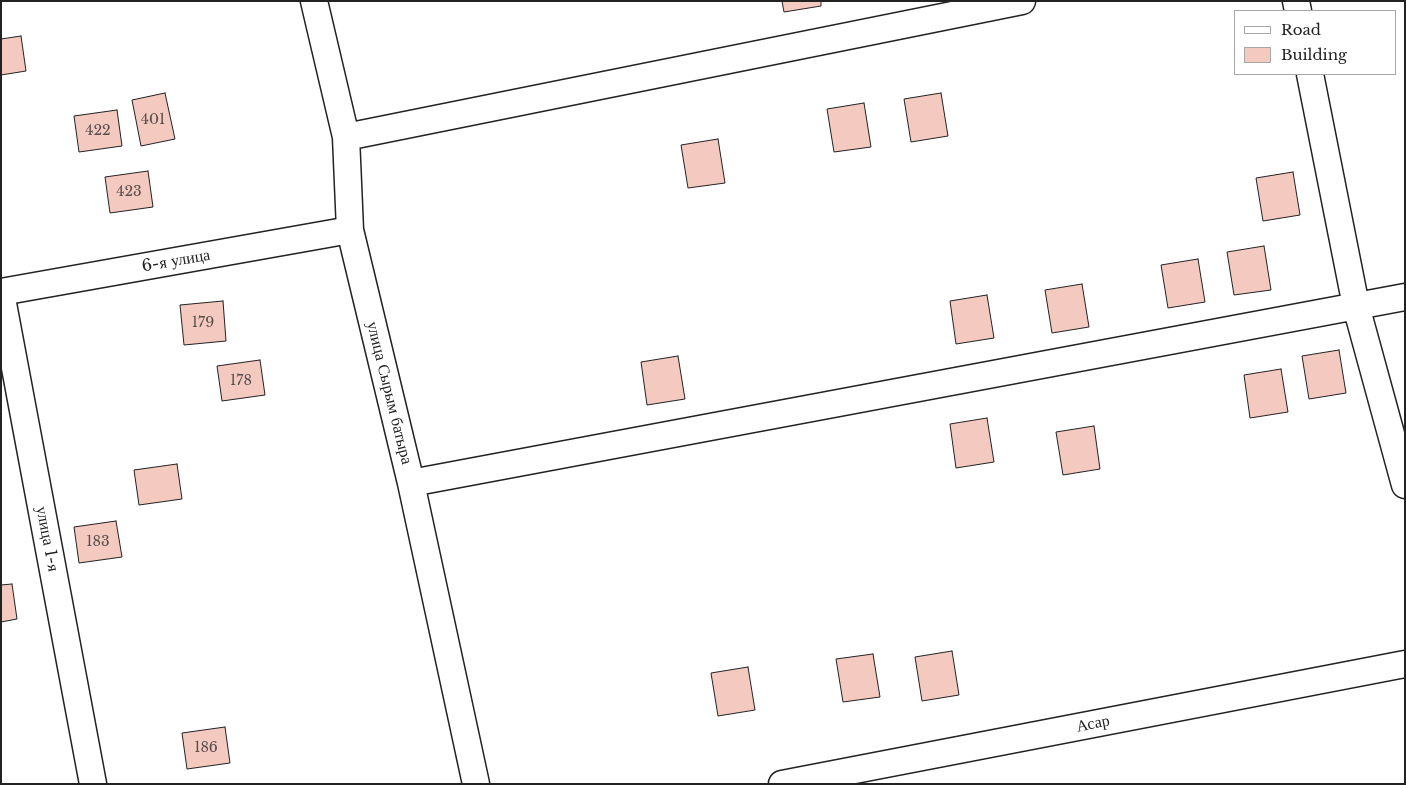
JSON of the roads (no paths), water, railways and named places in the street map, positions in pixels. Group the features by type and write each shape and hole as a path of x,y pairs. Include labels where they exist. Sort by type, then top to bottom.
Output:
{"street":[{"name":"улица Сырым батыра","path":"314,1 346,137 350,230 411,483 476,784"},
{"path":"346,137 1022,1"},
{"path":"1310,75 1356,306 1405,485"},
{"name":"6-я улица","path":"1,292 350,230"},
{"name":"улица 1-я","path":"1,292 92,784"},
{"path":"411,483 1405,297"},
{"name":"Асар","path":"782,784 1405,664"}]}
